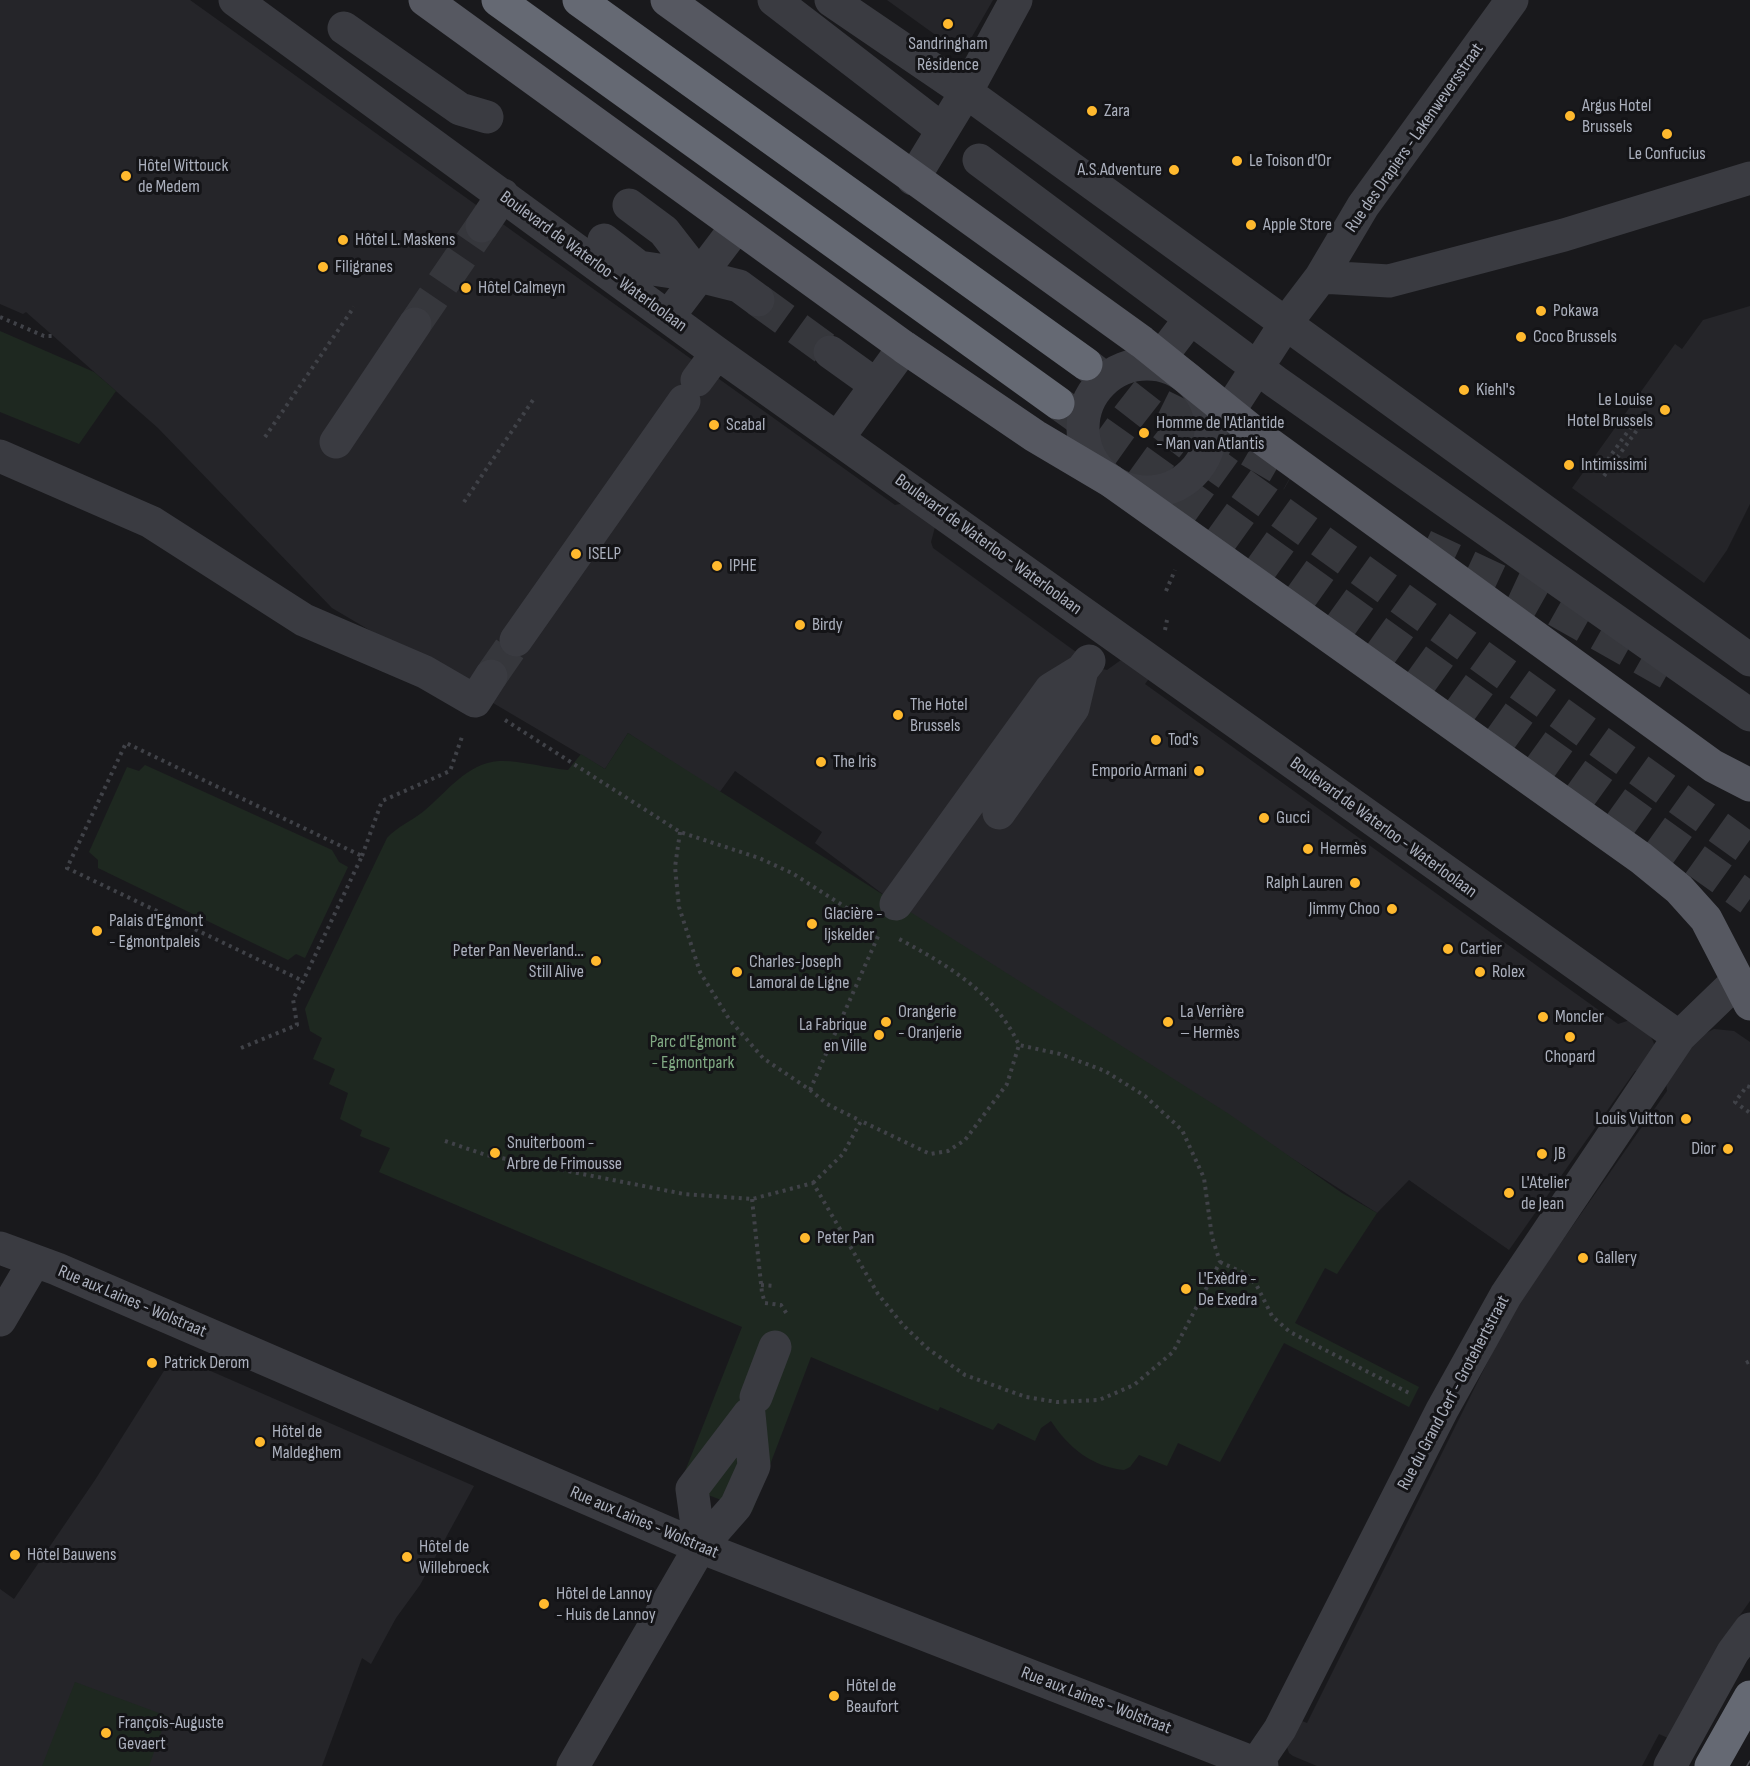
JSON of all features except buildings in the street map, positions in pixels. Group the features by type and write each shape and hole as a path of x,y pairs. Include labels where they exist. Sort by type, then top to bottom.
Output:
{"highway":[{"path":"498,0 1058,403"},
{"path":"579,0 1086,364"},
{"path":"1711,1766 1750,1697"}],"main road":[{"path":"666,0 1173,366 1270,444 1713,766 1750,785"},
{"path":"430,2 903,347 1035,436 1111,482 1641,858 1679,889 1706,919 1747,998"}],"street":[{"name":"Boulevard de Waterloo - Waterloolaan","path":"235,0 717,353 1678,1037"},
{"path":"774,0 943,129"},
{"path":"831,0 966,92 1750,660"},
{"path":"913,179 966,92 1016,0"},
{"name":"Rue des Drapiers - Lakenweversstraat","path":"1229,411 1286,323 1321,277 1364,206 1512,0"},
{"path":"344,28 460,109 487,117"},
{"path":"979,160 1257,368 1750,715"},
{"path":"1321,277 1389,281 1564,236 1750,178"},
{"path":"482,226 503,195"},
{"path":"699,276 664,231 616,223 639,267 699,276 739,286 758,300"},
{"path":"668,317 737,226"},
{"path":"1173,366 1190,319"},
{"path":"336,442 416,324"},
{"path":"838,438 903,347"},
{"path":"830,352 876,385"},
{"path":"516,640 717,353"},
{"path":"1136,365 1173,366 1201,393 1211,417 1211,442 1200,465 1182,482 1159,492 1134,492 1111,482 1093,464 1084,440 1084,415 1094,392 1112,374 1136,365"},
{"path":"0,456 151,522 303,620 425,672 483,689"},
{"path":"999,813 1072,708 1082,670 1109,632"},
{"path":"885,923 1051,690 1082,670"},
{"path":"1678,1037 1747,998"},
{"name":"Rue du Grand Cerf - Grotehertstraat","path":"1259,1765 1442,1410 1506,1295 1678,1037"},
{"name":"Rue aux Laines - Wolstraat","path":"0,1248 68,1274 700,1547 1259,1765"},
{"path":"0,1320 34,1262"},
{"path":"756,1397 775,1347"},
{"path":"573,1766 700,1547"},
{"path":"1670,1766 1733,1652 1750,1629"}],"path":[{"path":"266,436 354,307"},
{"path":"0,316 44,336 52,336"},
{"path":"464,502 535,397"},
{"path":"1599,472 1631,427"},
{"path":"1604,476 1636,430"},
{"path":"483,689 680,832 759,858 885,923 951,967 990,999 1009,1023 1019,1045 1007,1084 965,1140 948,1151 930,1154 826,1104 810,1090 762,1058 729,1019 700,972 679,907 675,867 680,832"},
{"path":"303,981 67,868 126,743 362,856"},
{"path":"241,1048 297,1025 293,999 362,856 382,801 450,771"},
{"path":"810,1090 885,923"},
{"path":"813,1183 878,1294 927,1348 965,1375 1026,1397 1057,1402 1099,1400 1134,1385 1173,1352 1220,1262 1212,1237 1204,1178 1182,1130 1145,1096 1105,1071 1060,1054 1019,1045"},
{"path":"1750,1087 1747,1086 1735,1102 1750,1113"},
{"path":"446,1141 486,1155 684,1194 752,1199 813,1183 843,1154 861,1121"},
{"path":"752,1199 762,1293"},
{"path":"1220,1262 1246,1274 1257,1286 1272,1316 1290,1332 1442,1410"},
{"path":"760,1285 776,1286"}],"shaded area":[{"path":"0,0 190,0 895,505 910,502 935,527 931,542 933,548 1098,668 1107,670 1121,660 1151,676 1145,684 1618,1024 1630,1020 1649,1034 1653,1041 1655,1047 1650,1068 1635,1071 1509,1250 1409,1180 1377,1213 896,904 815,843 822,832 735,771 719,793 628,733 605,769 332,608 158,428 26,312 23,314 0,304"},
{"name":"Sandringham Résidence","path":"887,0 993,0 962,54"},
{"path":"1750,306 1750,504 1727,550 1704,583 1572,488 1675,344 1682,349 1703,320"},
{"path":"1714,1029 1734,1031 1750,1042 1750,1601 1728,1632 1670,1739 1659,1734 1642,1766 1317,1766 1293,1756 1289,1753 1286,1744 1297,1719 1307,1723 1513,1311 1667,1091 1666,1080 1689,1042"},
{"path":"174,1355 474,1486 420,1585 396,1618 371,1664 362,1658 322,1766 0,1766 0,1589 14,1599 95,1480"}],"green space":[{"path":"0,331 94,372 116,391 79,444 0,412"},
{"name":"Parc d'Egmont - Egmontpark","path":"628,733 1229,1114 1342,1193 1377,1213 1337,1274 1325,1268 1295,1323 1419,1387 1409,1407 1284,1343 1220,1462 1178,1443 1167,1466 1139,1455 1130,1467 1124,1470 1101,1465 1082,1454 1065,1439 1051,1421 1041,1428 1035,1441 998,1423 993,1430 940,1407 938,1411 811,1357 752,1512 680,1484 742,1327 379,1172 390,1148 360,1136 362,1130 340,1119 348,1093 329,1084 335,1069 313,1059 322,1038 310,1031 305,1009 387,838 391,834 424,811 458,780 477,767 507,761 568,770 581,754 605,769"},
{"path":"145,765 332,850 339,862 348,867 305,958 296,954 288,960 98,868 98,860 89,852 127,767 139,771"},
{"path":"75,1682 167,1716 149,1766 42,1766"}],"tunnel":[{"path":"415,324 482,226"},
{"path":"758,300 830,352"},
{"path":"1086,364 1218,467 1750,850"},
{"path":"1058,403 1750,899"},
{"path":"1162,406 1235,442 1292,475"},
{"path":"1424,546 1533,597 1668,673"},
{"path":"491,676 516,640"}],"tram line":[{"path":"1747,1766 1750,1761"}],"place":[{"name":"Sandringham Résidence","path":"948,24"},
{"name":"Zara","path":"1092,111"},
{"name":"Argus Hotel Brussels","path":"1570,116"},
{"name":"Le Confucius","path":"1667,134"},
{"name":"Le Toison d'Or","path":"1237,161"},
{"name":"A.S.Adventure","path":"1174,170"},
{"name":"Hôtel Wittouck de Medem","path":"126,176"},
{"name":"Apple Store","path":"1251,225"},
{"name":"Hôtel L. Maskens","path":"343,240"},
{"name":"Filigranes","path":"323,267"},
{"name":"Hôtel Calmeyn","path":"466,288"},
{"name":"Pokawa","path":"1541,311"},
{"name":"Coco Brussels","path":"1521,337"},
{"name":"Kiehl's","path":"1464,390"},
{"name":"Le Louise Hotel Brussels","path":"1665,410"},
{"name":"Scabal","path":"714,425"},
{"name":"Homme de l'Atlantide - Man van Atlantis","path":"1144,433"},
{"name":"Intimissimi","path":"1569,465"},
{"name":"ISELP","path":"576,554"},
{"name":"IPHE","path":"717,566"},
{"name":"Birdy","path":"800,625"},
{"name":"The Hotel Brussels","path":"898,715"},
{"name":"Tod's","path":"1156,740"},
{"name":"The Iris","path":"821,762"},
{"name":"Emporio Armani","path":"1199,771"},
{"name":"Gucci","path":"1264,818"},
{"name":"Hermès","path":"1308,849"},
{"name":"Ralph Lauren","path":"1355,883"},
{"name":"Jimmy Choo","path":"1392,909"},
{"name":"Glacière - Ijskelder","path":"812,924"},
{"name":"Palais d'Egmont - Egmontpaleis","path":"97,931"},
{"name":"Cartier","path":"1448,949"},
{"name":"Peter Pan Neverland… Still Alive","path":"596,961"},
{"name":"Charles-Joseph Lamoral de Ligne","path":"737,972"},
{"name":"Rolex","path":"1480,972"},
{"name":"Moncler","path":"1543,1017"},
{"name":"Orangerie - Oranjerie","path":"886,1022"},
{"name":"La Verrière – Hermès","path":"1168,1022"},
{"name":"La Fabrique en Ville","path":"879,1035"},
{"name":"Chopard","path":"1570,1037"},
{"name":"Louis Vuitton","path":"1686,1119"},
{"name":"Dior","path":"1728,1149"},
{"name":"Snuiterboom - Arbre de Frimousse","path":"495,1153"},
{"name":"JB","path":"1542,1154"},
{"name":"L'Atelier de Jean","path":"1509,1193"},
{"name":"Peter Pan","path":"805,1238"},
{"name":"Gallery","path":"1583,1258"},
{"name":"L'Exèdre - De Exedra","path":"1186,1289"},
{"name":"Patrick Derom","path":"152,1363"},
{"name":"Hôtel de Maldeghem","path":"260,1442"},
{"name":"Hôtel Bauwens","path":"15,1555"},
{"name":"Hôtel de Willebroeck","path":"407,1557"},
{"name":"Hôtel de Lannoy - Huis de Lannoy","path":"544,1604"},
{"name":"Hôtel de Beaufort","path":"834,1696"},
{"name":"François-Auguste Gevaert","path":"106,1733"}]}
